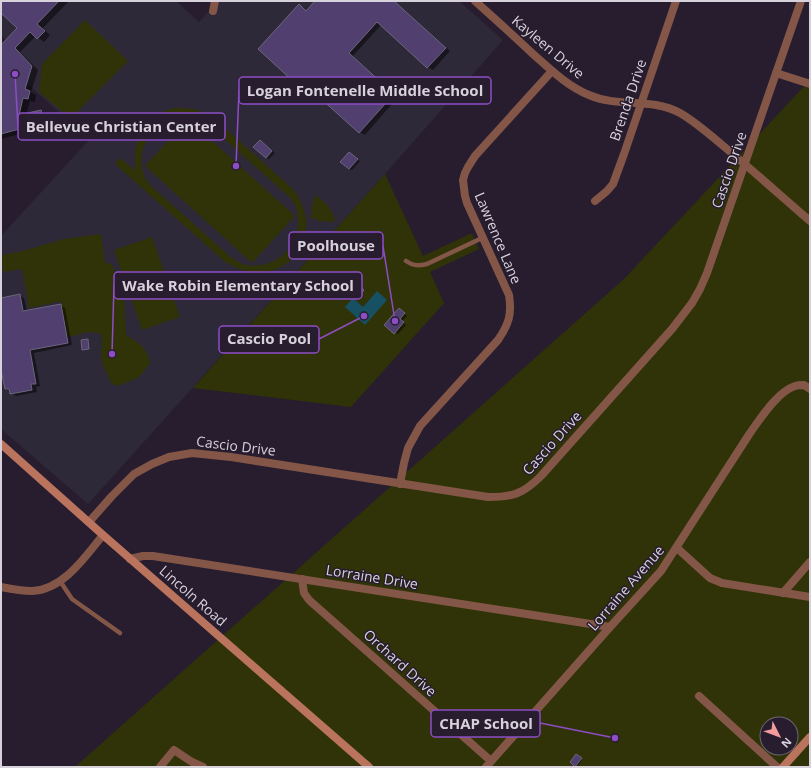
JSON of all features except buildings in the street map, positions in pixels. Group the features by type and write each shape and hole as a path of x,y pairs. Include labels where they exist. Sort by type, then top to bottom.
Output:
{"main road":[{"name":"Lincoln Road","path":"1,444 368,767"},
{"path":"783,767 810,737"}],"street":[{"path":"213,12 215,1"},
{"name":"Kayleen Drive","path":"475,1 552,71 577,89 589,95 609,101 652,104 680,113 695,123 745,164 810,221"},
{"name":"Brenda Drive","path":"595,201 608,191 612,184 624,154 676,1"},
{"name":"Cascio Drive","path":"89,522 134,474 169,457 192,453 232,457 488,497 509,496 520,493 531,486 667,335 692,303 700,289 707,273 801,1"},
{"name":"Lawrence Lane","path":"400,484 408,448 420,426 498,340 507,325 510,309 509,295 471,213 465,196 463,180 465,173 475,156 552,71"},
{"path":"776,73 810,84"},
{"name":"Lorraine Avenue","path":"489,764 661,571 760,418 779,396 788,389 796,386 807,387"},
{"path":"1,587 32,591 47,588 60,581 73,570 103,535"},
{"path":"677,548 710,578 722,583 810,597"},
{"name":"Lorraine Drive","path":"130,559 143,556 153,556 610,627"},
{"path":"783,593 810,562"},
{"name":"Orchard Drive","path":"302,579 304,593 309,600 489,764"},
{"path":"699,696 777,767"},
{"path":"160,767 174,750 192,762 203,767"}],"lane":[{"path":"406,261 420,266 427,264 482,238"},
{"path":"60,581 72,599 120,633"}],"shaded area":[{"path":"1,1 176,1 199,22 218,1 459,1 503,40 385,174 88,504 1,429 1,236 89,140 27,83 32,66 1,35"}],"green space":[{"path":"85,20 128,61 75,114 63,112 39,92 42,64"},
{"path":"810,80 810,767 75,767 624,279"},
{"path":"176,108 194,109 208,115 219,123 294,190 304,210 306,227 301,246 283,266 275,270 253,273 225,262 115,164 120,158 136,171 136,146 143,130 154,118 164,111","holes":["178,117 193,117 209,125 287,195 294,204 297,210 298,219 296,236 287,251 280,257 273,261 255,266 242,264 232,258 151,186 145,178 142,166 143,151 152,132 168,120"]},
{"path":"188,119 295,216 252,263 145,166"},
{"path":"385,174 423,256 472,233 479,249 430,272 444,303 351,407 193,388"},
{"path":"315,195 328,206 335,222 318,221 316,218 312,219 310,215 313,213 311,209"},
{"path":"101,234 105,263 112,264 124,299 126,335 139,343 145,350 148,354 150,363 142,374 136,379 117,386 111,383 102,363 102,334 89,332 68,337 61,301 29,308 22,269 3,272 1,255 19,252 64,239"},
{"path":"152,237 180,317 142,330 114,250"}],"water":[{"path":"377,291 387,300 365,325 345,307 353,298 363,307"}],"place":[{"name":"Bellevue Christian Center","path":"15,74"},
{"name":"Logan Fontenelle Middle School","path":"236,166"},
{"name":"Cascio Pool","path":"364,316"},
{"name":"Poolhouse","path":"395,321"},
{"name":"Wake Robin Elementary School","path":"112,354"},
{"name":"CHAP School","path":"615,738"}]}
